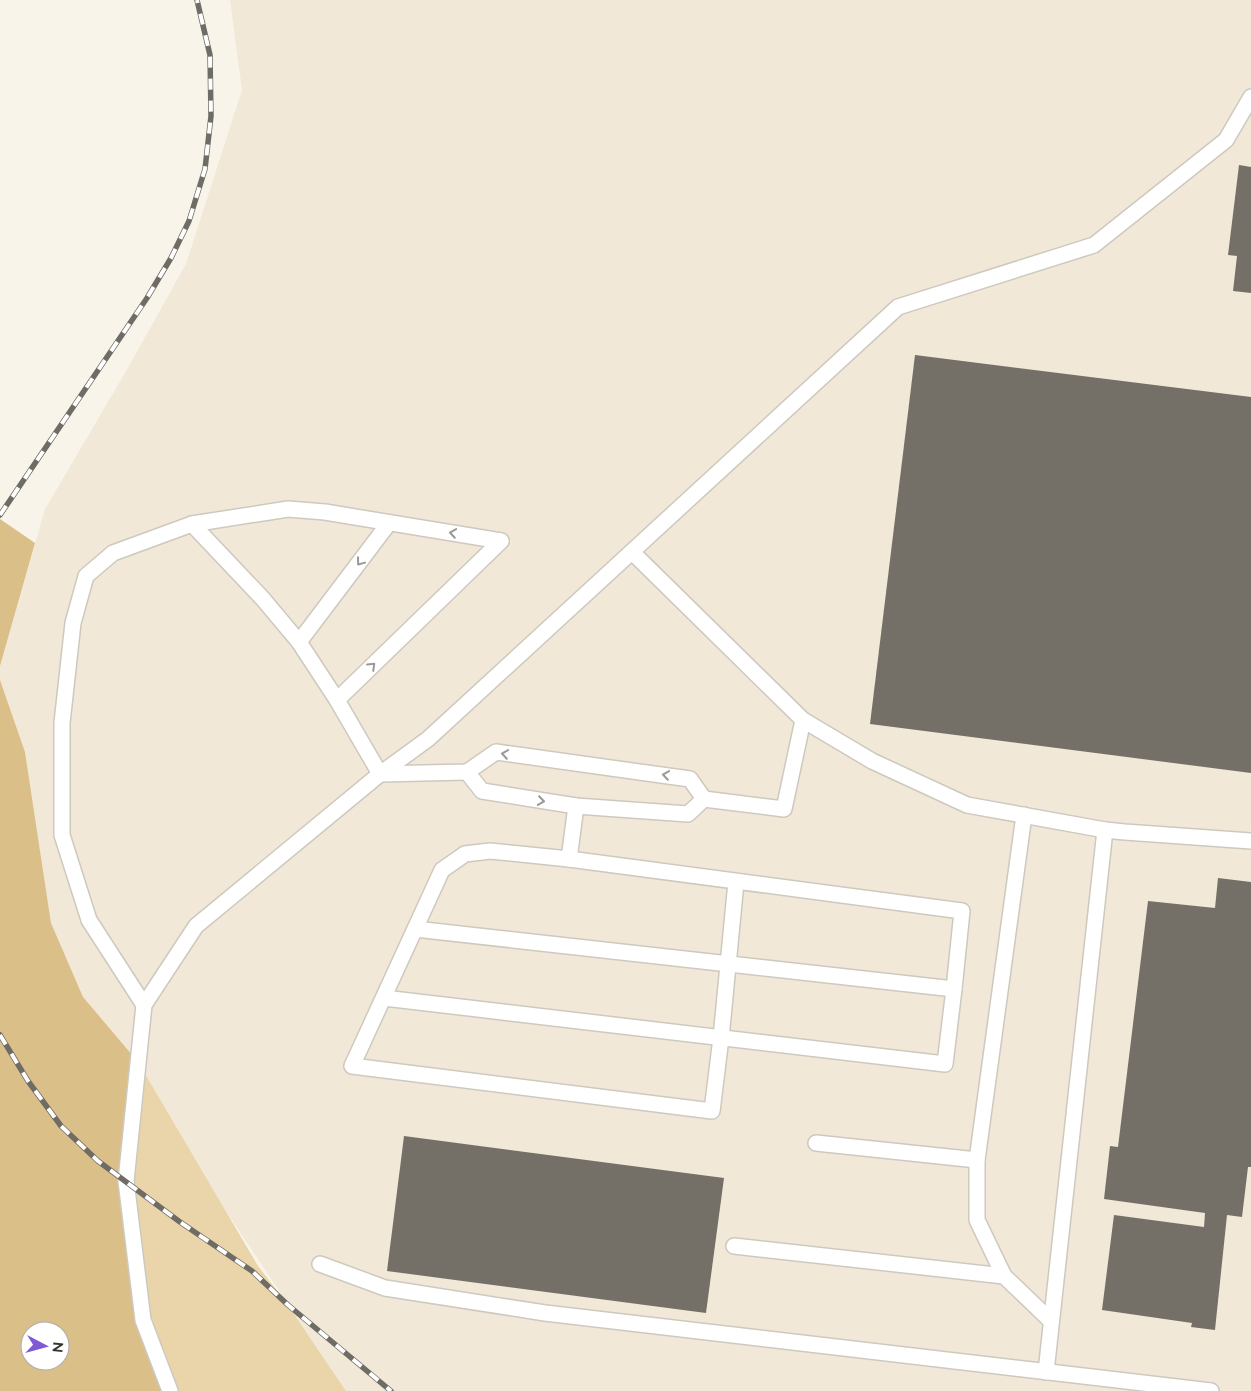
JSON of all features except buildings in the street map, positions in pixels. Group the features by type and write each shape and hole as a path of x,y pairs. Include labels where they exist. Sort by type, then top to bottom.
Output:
{"lane":[{"path":"170,1391 143,1320 126,1182 144,1006 196,926 380,774 428,739 898,308 1094,245 1226,140 1251,98"},
{"path":"144,1006 89,920 62,835 63,714 73,623 86,576 112,554 192,524 288,509 325,512 501,541 337,700"},
{"path":"299,642 390,523"},
{"path":"192,524 299,642 337,700 380,774"},
{"path":"632,552 803,720 872,761 967,805 1105,830 1251,841"},
{"path":"380,774 467,772 496,752 690,779 704,799 784,809 803,720"},
{"path":"467,772 482,791 576,806 688,814 704,799"},
{"path":"569,859 576,806"},
{"path":"1024,815 977,1160 977,1220 1004,1276 1051,1321"},
{"path":"1046,1372 1105,830"},
{"path":"384,998 721,1038 945,1064 962,911 569,859 490,851 465,854 442,870 352,1066 712,1111 721,1038 736,882"},
{"path":"415,930 954,989"},
{"path":"816,1143 977,1160"},
{"path":"734,1246 1004,1276"},
{"path":"320,1264 385,1288 545,1312 1211,1391"}],"shaded area":[{"path":"230,0 1251,0 1251,1391 346,1391 83,997 51,923 25,752 0,680 0,666 45,509 186,264 242,90"},
{"path":"0,519 35,543 0,666"},
{"path":"0,680 25,752 51,923 83,997 138,1062 126,1182 143,1320 170,1391 0,1391"},
{"path":"138,1062 258,1266 288,1305 346,1391 170,1391 143,1320 126,1181"}],"railway":[{"path":"0,515 147,298 171,258 189,221 205,169 211,116 210,55 197,0"},
{"path":"0,1035 28,1081 61,1126 98,1161 180,1222 252,1271 288,1305 391,1391"}]}
